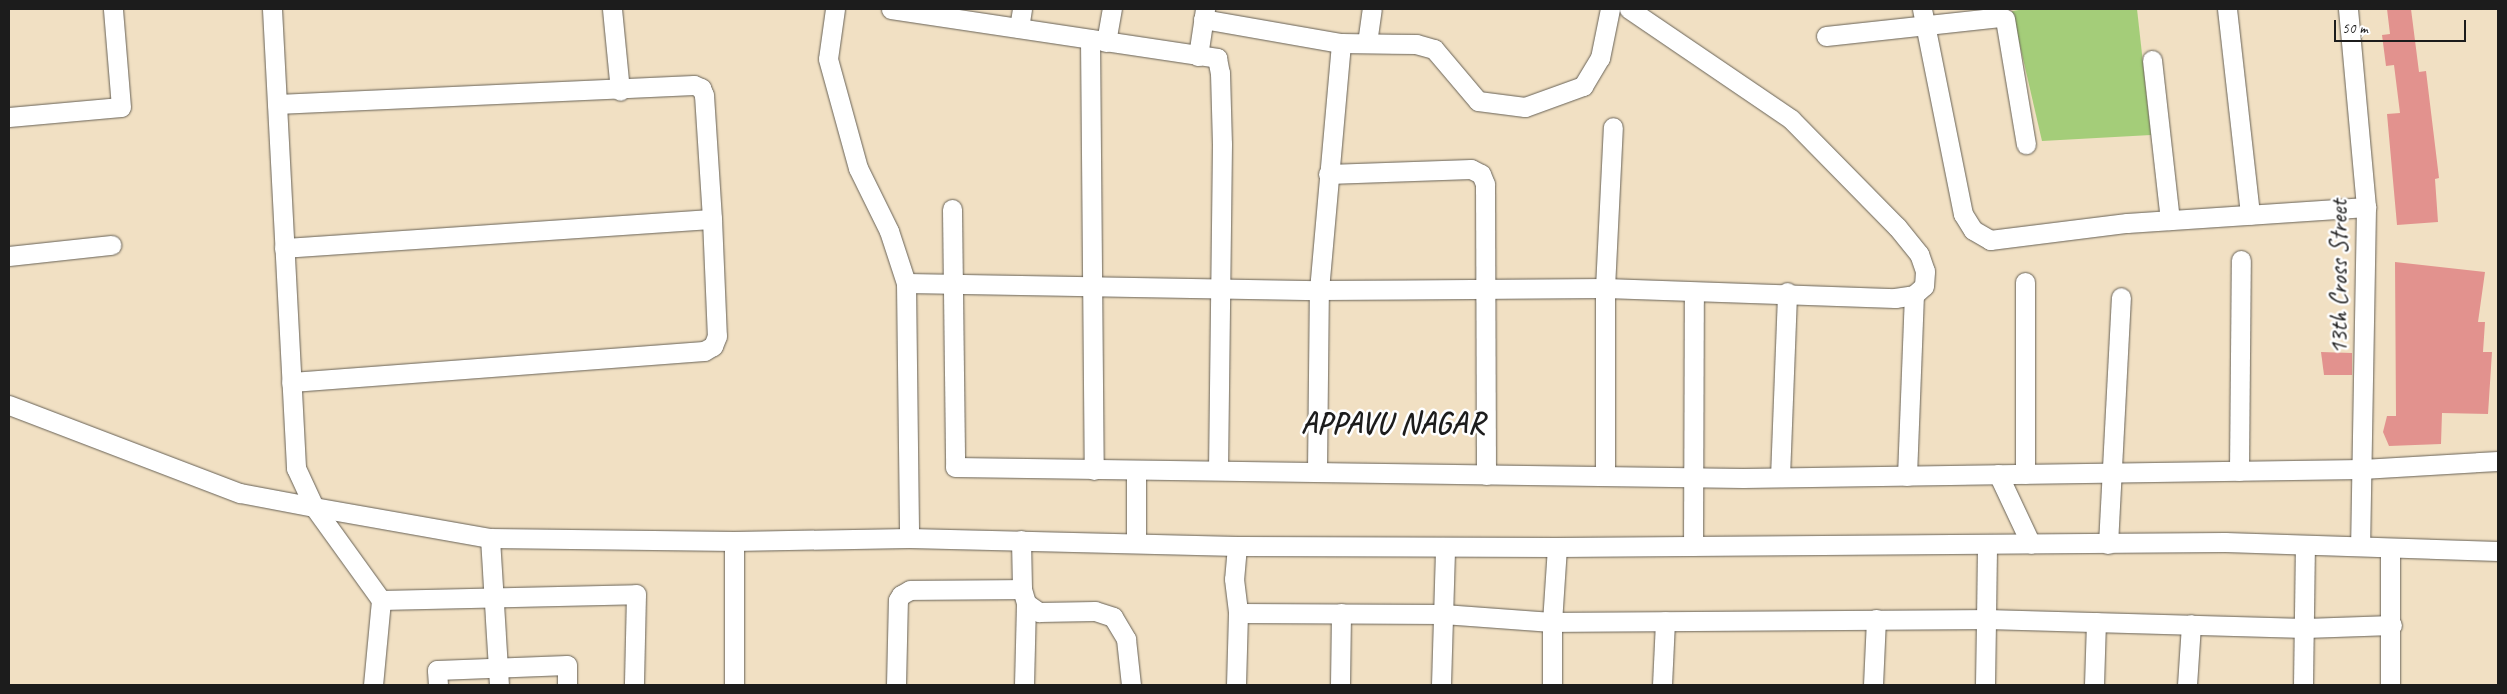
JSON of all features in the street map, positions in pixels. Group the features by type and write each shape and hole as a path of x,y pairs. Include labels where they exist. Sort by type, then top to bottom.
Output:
{"street":[{"path":"9,117 121,107 113,9"},
{"path":"272,9 296,468 314,507 381,600 373,685"},
{"path":"612,9 620,91"},
{"path":"835,9 828,60 858,168 889,231 906,283 909,538"},
{"path":"891,9 925,11 1020,28 1217,58 1220,73 1221,288 1218,469"},
{"path":"1020,28 1022,9"},
{"path":"1094,470 1092,286 1098,40 1112,9"},
{"path":"1367,43 1372,9"},
{"path":"1198,56 1204,14 1341,43 1416,44 1434,49 1478,101 1525,107 1583,86 1600,58 1610,9"},
{"path":"906,283 1320,290 1605,288 1694,292 1787,292 1895,298 1914,295 1924,286 1925,271 1919,254 1897,227 1797,126 1629,9"},
{"path":"2227,9 2250,215"},
{"name":"13th Cross Street","path":"2348,9 2366,207 2360,546"},
{"path":"1826,36 1924,18 2000,17 2005,19 2026,144"},
{"path":"1924,18 1963,214 1973,230 1990,240 2170,220 2366,207"},
{"path":"1317,470 1320,290 1328,174 1341,43"},
{"path":"2152,60 2170,220"},
{"path":"277,104 620,91 694,86 700,88 704,95 712,219 717,336 713,346 704,351 291,382"},
{"path":"1605,476 1605,288 1613,127"},
{"path":"1328,174 1471,169 1481,174 1485,184 1486,475"},
{"path":"952,208 955,467 1094,470 1317,470 1486,475 1780,477 2362,469 2498,461"},
{"path":"284,248 712,219"},
{"path":"9,256 110,245"},
{"path":"2239,471 2241,260"},
{"path":"2025,282 2025,474"},
{"path":"1693,546 1694,292"},
{"path":"1780,477 1787,292"},
{"path":"1907,476 1914,295"},
{"path":"2108,544 2110,473 2121,297"},
{"path":"9,405 240,493 490,538 734,541 909,538 1237,546 1557,547 2108,544 2360,546 2498,551"},
{"path":"1136,470 1136,543"},
{"path":"1998,474 2031,544"},
{"path":"490,538 499,685"},
{"path":"1021,540 1024,596 1024,685"},
{"path":"734,541 734,685"},
{"path":"1986,685 1987,544"},
{"path":"1236,685 1238,613 1234,578 1237,546"},
{"path":"1441,685 1445,546"},
{"path":"2303,685 2305,546"},
{"path":"1552,685 1552,622 1557,547"},
{"path":"2390,548 2392,625 2390,685"},
{"path":"896,685 898,600 901,594 910,590 1024,596 1039,612 1095,610 1113,617 1126,639 1131,685"},
{"path":"381,600 636,594 634,685"},
{"path":"1238,613 1443,614 1552,622 1986,619 2305,628 2392,625"},
{"path":"1340,685 1341,613"},
{"path":"1873,685 1876,620"},
{"path":"1662,685 1665,621"},
{"path":"2094,685 2096,622"},
{"path":"2187,685 2190,624"},
{"path":"438,685 437,670 497,666 566,665 567,685"}],"green space":[{"path":"2026,9 2137,9 2151,135 2042,141 2012,11"}],"building":[{"path":"2387,9 2411,9 2419,72 2426,71 2439,178 2435,179 2438,222 2397,225 2387,114 2400,113 2394,65 2386,66 2382,35 2390,34"},
{"path":"2395,262 2485,272 2478,322 2485,322 2483,352 2492,352 2488,414 2442,413 2441,444 2389,446 2383,432 2387,416 2396,416"},
{"path":"2321,352 2352,353 2352,375 2324,375"}],"district":[{"name":"APPAVU NAGAR","path":"1393,423"}]}
